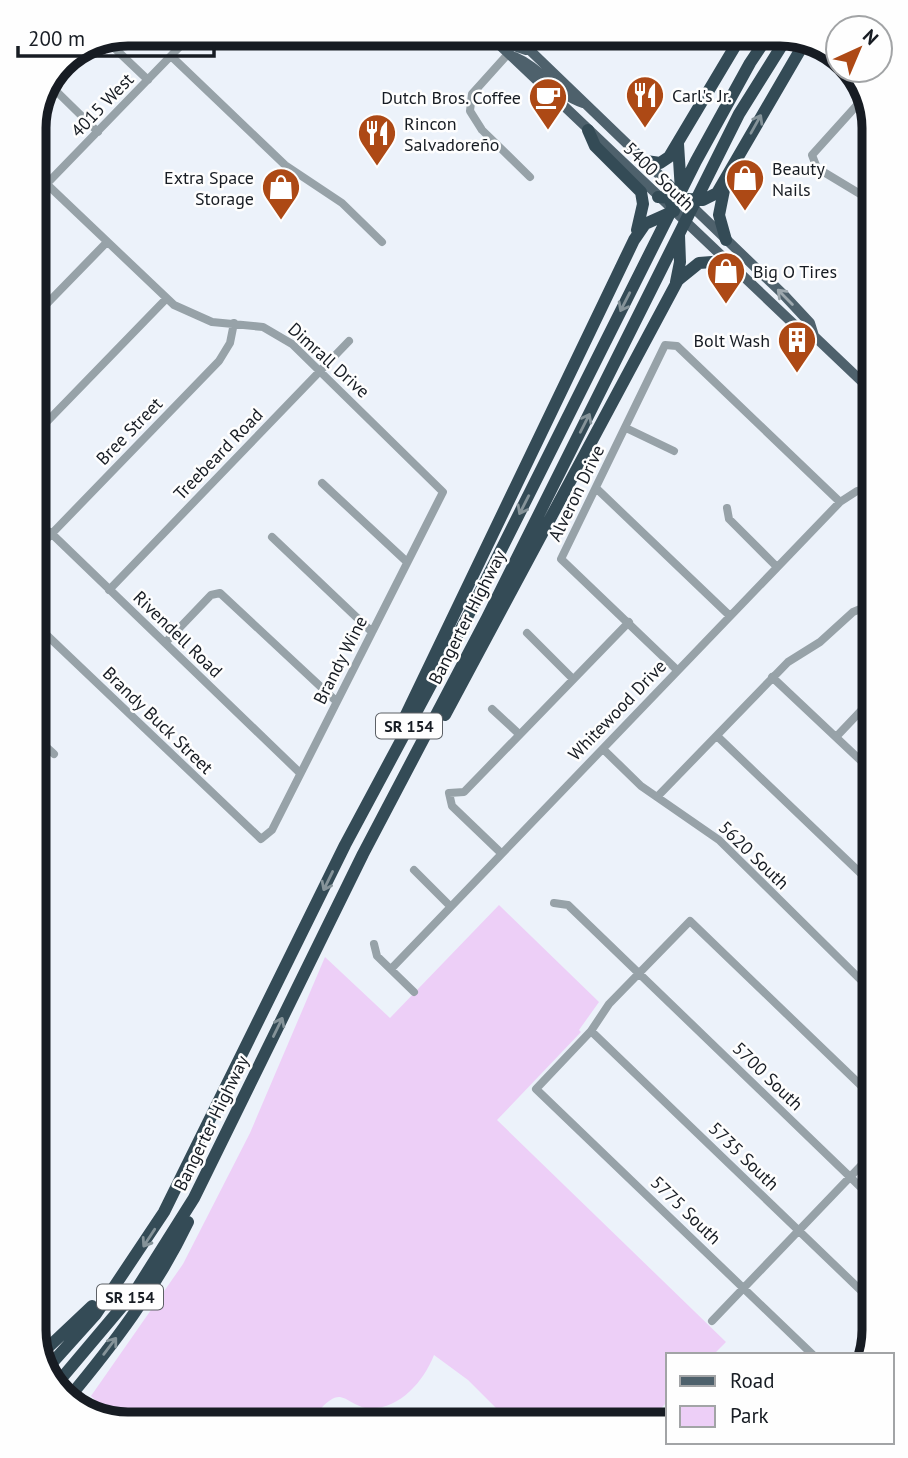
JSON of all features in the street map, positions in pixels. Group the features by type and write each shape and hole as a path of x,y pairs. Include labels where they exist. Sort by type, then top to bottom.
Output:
{"highway":[{"path":"646,161 664,161 678,144 702,98 735,46"},
{"name":"Bangerter Highway","path":"52,1363 96,1314 133,1263 164,1212 345,845 477,597 696,161 761,46"},
{"name":"Bangerter Highway","path":"61,1379 121,1309 194,1198 363,854 487,618 739,114 782,46"},
{"path":"345,845 634,240 645,224 678,206 708,199 724,185 801,48"},
{"path":"588,130 595,146 641,192 643,205 634,240"},
{"path":"675,286 680,244 678,144"},
{"path":"665,180 678,206"},
{"path":"724,185 719,215 726,240"},
{"path":"363,854 503,611 675,286 687,270 699,263 725,261"},
{"path":"73,1392 119,1334 165,1264 189,1219 194,1198"},
{"path":"48,1349 75,1325 133,1263"}],"main road":[{"name":"5400 South","path":"500,46 588,130 678,206 726,240 810,323 814,336"},
{"path":"513,46 531,52"},
{"name":"5400 South","path":"525,46 665,180"},
{"path":"508,54 528,62 570,99 587,105"},
{"name":"5400 South","path":"678,206 725,261 802,332 814,336 862,382"}],"street":[{"name":"4015 West","path":"47,184 181,45"},
{"path":"113,47 148,80"},
{"path":"508,54 472,94 470,111 482,131 530,177"},
{"path":"171,56 285,165 342,203 382,242"},
{"path":"55,90 98,132"},
{"path":"859,103 812,155 817,168 862,195"},
{"name":"Dimrall Drive","path":"47,184 166,299 202,319 253,324 274,331 292,344 443,492"},
{"path":"46,305 107,242"},
{"path":"46,423 166,299"},
{"name":"Bree Street","path":"46,540 219,361 230,343 234,323"},
{"name":"Treebeard Road","path":"109,590 349,341"},
{"name":"Alveron Drive","path":"677,670 561,559 665,345 677,346 840,502"},
{"path":"626,428 674,451"},
{"path":"322,483 407,562"},
{"path":"596,488 730,616"},
{"name":"Whitewood Drive","path":"391,969 776,566 840,502 862,490"},
{"name":"Brandy Wine","path":"261,839 272,830 443,492"},
{"path":"727,508 729,519 776,566"},
{"name":"Rivendell Road","path":"46,529 300,773"},
{"path":"272,537 372,632"},
{"path":"165,643 208,598 220,593 336,701"},
{"path":"657,797 788,662 820,642 845,617 862,609"},
{"path":"501,853 452,806 449,793 464,792 629,622"},
{"path":"527,633 573,679"},
{"name":"Brandy Buck Street","path":"46,634 261,839"},
{"path":"772,677 862,762"},
{"path":"492,709 519,734"},
{"path":"836,737 862,710"},
{"path":"717,736 862,875"},
{"path":"45,746 54,754"},
{"name":"5620 South","path":"603,749 641,786 719,840 862,981"},
{"path":"414,870 450,906"},
{"name":"5700 South","path":"554,903 568,905 862,1188"},
{"path":"591,1031 605,1009 690,920 862,1085"},
{"path":"374,944 377,956 414,992"},
{"name":"5775 South","path":"591,1031 536,1089 811,1353"},
{"name":"5735 South","path":"591,1031 862,1292"},
{"path":"712,1321 862,1164"}],"green space":[{"path":"499,905 599,1002 579,1030 581,1032 497,1120 726,1342 715,1353 666,1353 666,1403 657,1412 500,1412 468,1380 434,1355 423,1376 407,1394 377,1408 358,1406 340,1397 331,1400 318,1412 122,1412 105,1409 91,1396 183,1264 250,1133 325,957 390,1018"}],"place":[{"name":"Carl's Jr.","path":"645,129"},
{"name":"Dutch Bros. Coffee","path":"548,131"},
{"name":"Rincon Salvadoreño","path":"377,167"},
{"name":"Beauty Nails","path":"745,212"},
{"name":"Extra Space Storage","path":"281,221"},
{"name":"Big O Tires","path":"726,305"},
{"name":"Bolt Wash","path":"797,374"}]}
